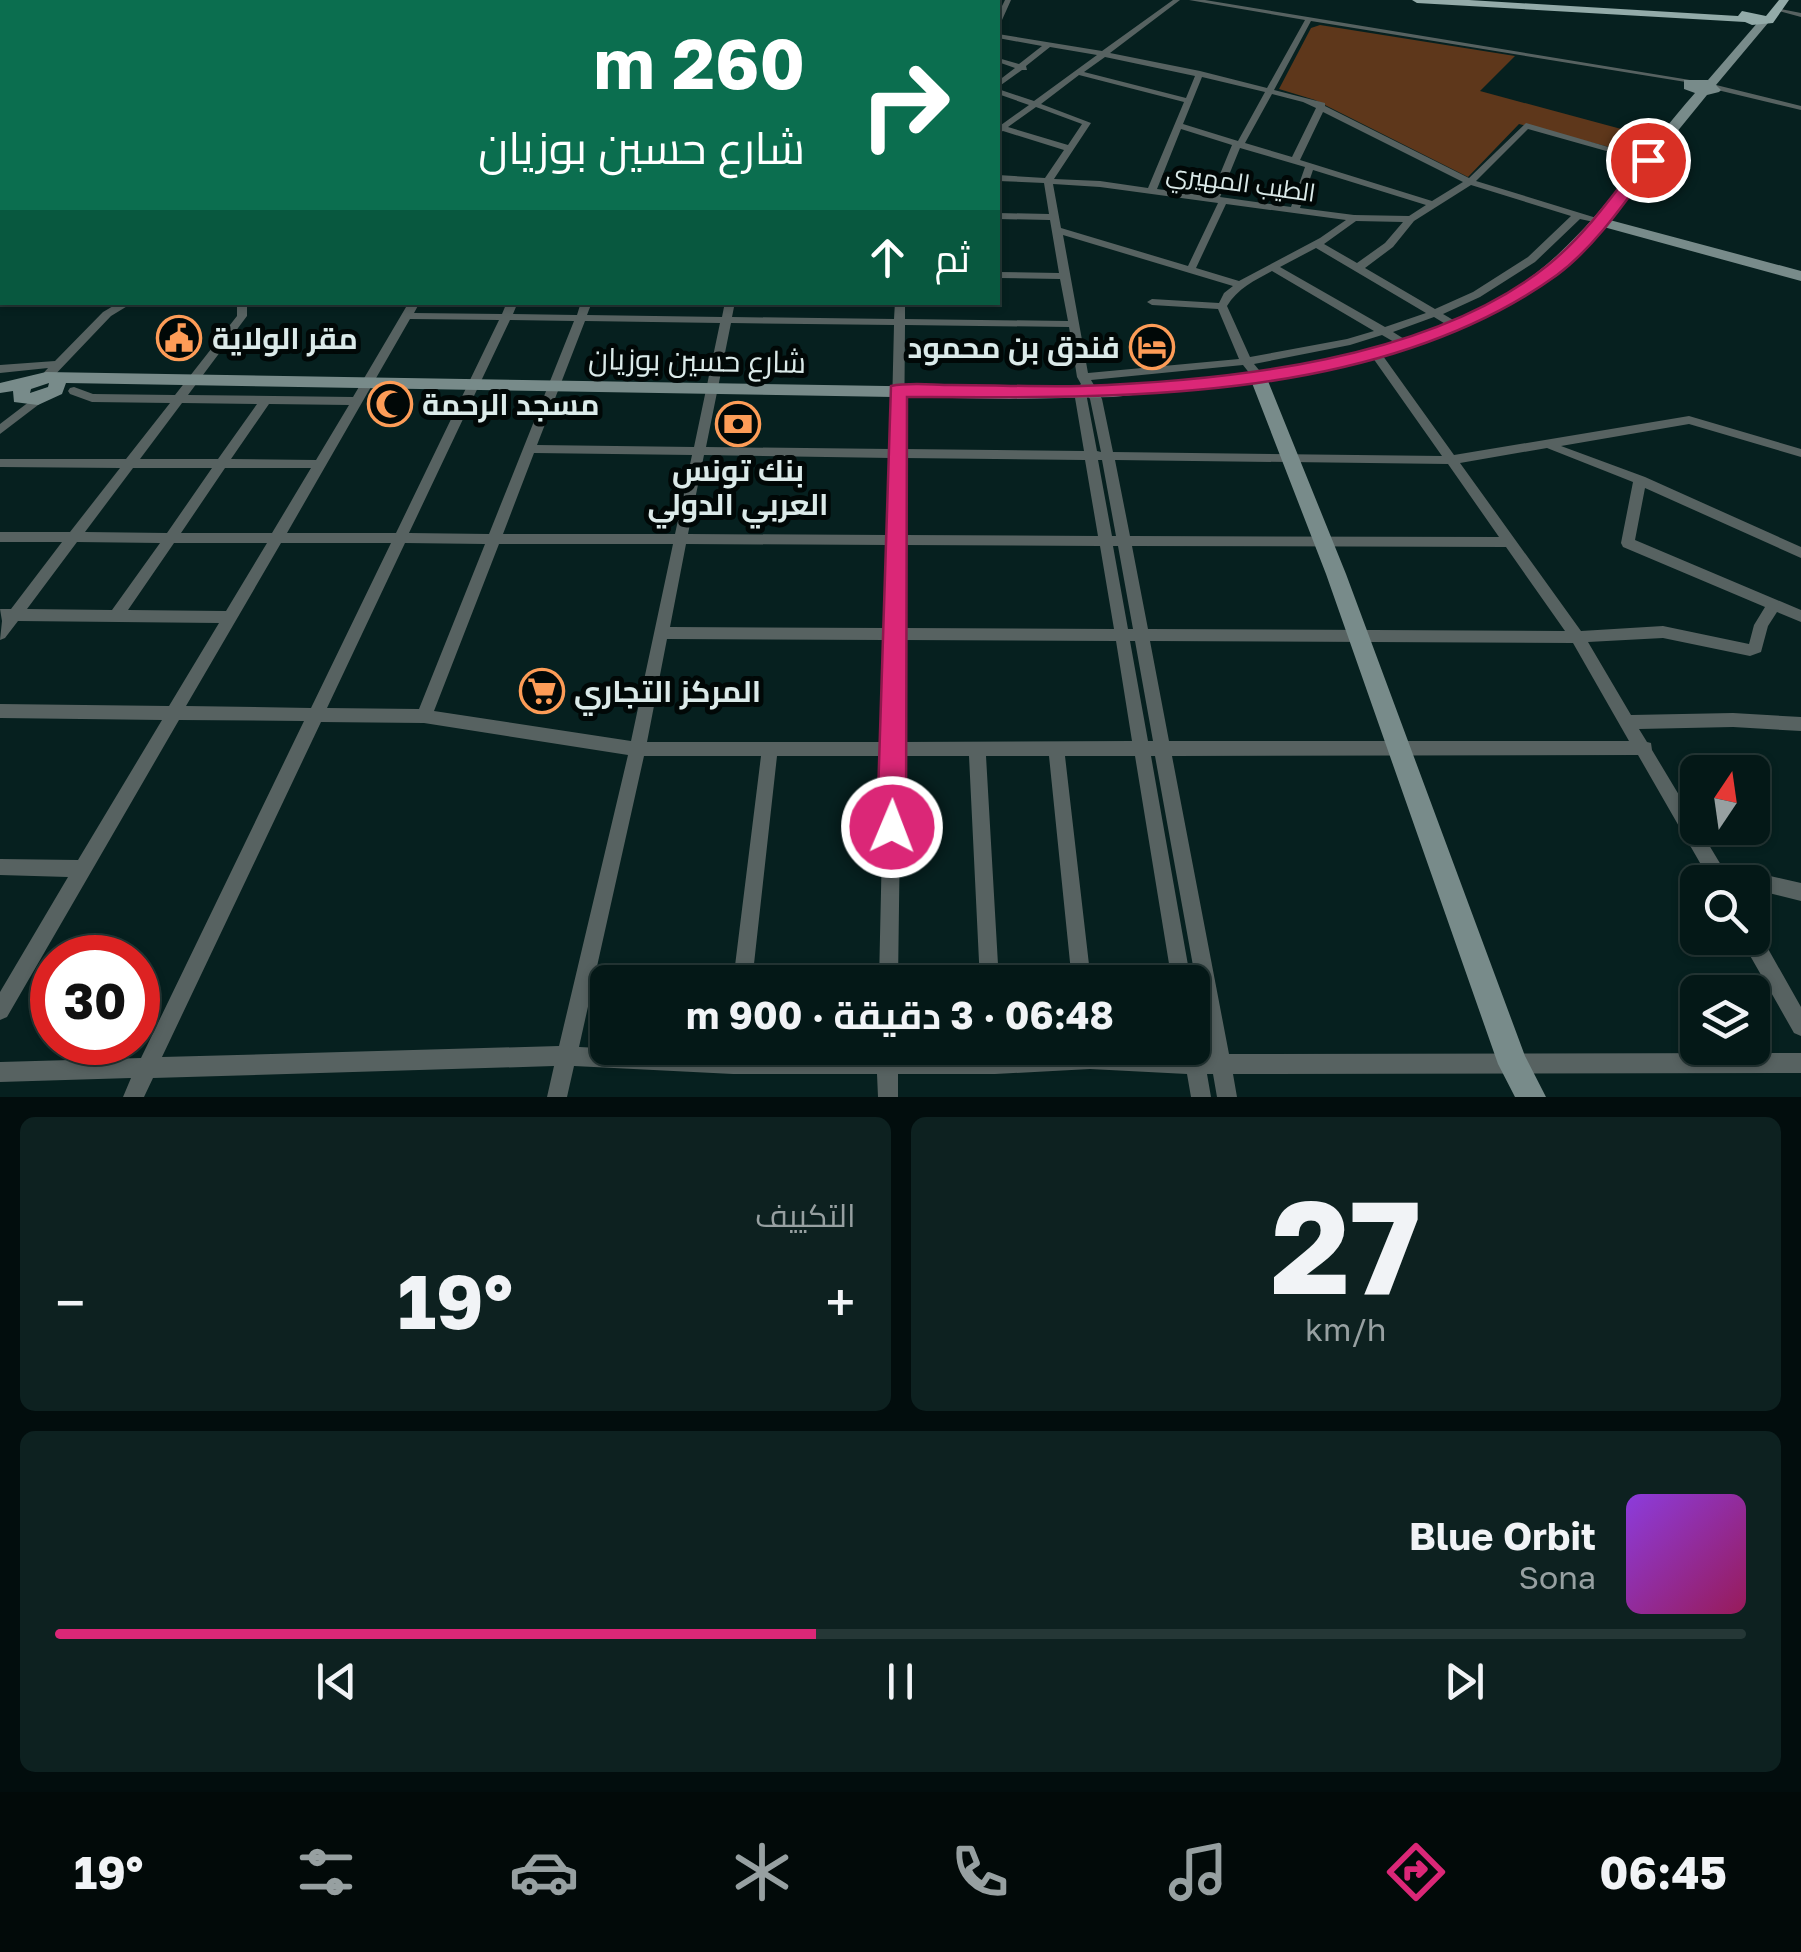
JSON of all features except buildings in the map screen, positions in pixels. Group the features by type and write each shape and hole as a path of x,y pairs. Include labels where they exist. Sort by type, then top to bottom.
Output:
{"main road":[{"path":"1416,0 1745,17 1777,3"},
{"path":"1509,0 1766,21"},
{"path":"1700,87 1766,21 1777,3"},
{"path":"1700,87 1745,17"},
{"name":"شارع حسين بوزيان","path":"40,387 135,379 898,391 1085,387 1252,370 1374,351 1456,326 1525,290 1554,269 1600,222 1700,87"},
{"path":"1600,222 1801,276"},
{"path":"1252,370 1292,458 1513,1064 1531,1097"},
{"name":"شارع حسين بوزيان","path":"40,387 74,390 135,379"},
{"path":"0,388 40,387"},
{"path":"0,399 40,387"}],"street":[{"path":"1000,127 1176,0"},
{"path":"1192,0 1616,71 1801,108"},
{"path":"1777,3 1801,14"},
{"path":"1192,267 1239,144 1309,19"},
{"path":"1000,36 1102,52 1272,89 1322,105 1470,182 1600,222"},
{"path":"1000,86 1049,44"},
{"path":"1000,61 1024,68"},
{"path":"1152,190 1200,72"},
{"path":"1079,73 1189,100"},
{"path":"1000,87 1034,104 1087,121 1048,180 1133,636 1162,749 1227,1097"},
{"path":"1294,162 1322,105"},
{"path":"1179,125 1431,204"},
{"path":"1359,266 1389,245 1411,219 1470,182 1526,126 1648,160"},
{"path":"1000,128 1068,148"},
{"path":"1295,210 1310,166"},
{"name":"الطيب المهيري","path":"1000,178 1152,190 1354,218 1411,219"},
{"path":"1354,218 1319,245 1238,284 1224,298 1222,306 1252,370 1438,314 1475,299 1557,240 1578,215"},
{"path":"1000,216 1056,224 1238,284"},
{"path":"1319,245 1456,326"},
{"path":"1275,268 1405,344"},
{"path":"1000,275 1065,276"},
{"path":"1152,302 1222,306"},
{"path":"0,368 40,387 107,314 124,305"},
{"path":"0,634 7,615 74,537 194,381 242,316 244,305"},
{"path":"0,1010 413,305"},
{"path":"133,1097 512,305"},
{"path":"424,716 586,305"},
{"path":"889,965 900,305"},
{"path":"406,316 581,317 728,310 899,321 1073,324"},
{"path":"557,1097 637,750 728,310"},
{"path":"1374,351 1577,637 1711,865"},
{"path":"74,390 92,398 357,400"},
{"path":"116,616 266,400"},
{"path":"530,449 1450,460 1552,447 1689,420 1801,453"},
{"path":"1552,447 1640,480 1801,553"},
{"path":"0,463 320,464"},
{"path":"1640,480 1628,543 1801,616"},
{"path":"0,537 1510,542"},
{"path":"662,633 1577,637 1663,632 1750,650 1756,648 1761,625 1773,606"},
{"path":"7,615 231,617"},
{"path":"1133,636 1143,749 1179,965"},
{"path":"0,710 424,716 637,750 1645,748"},
{"path":"1630,722 1733,720 1801,724"},
{"path":"745,965 770,749"},
{"path":"978,749 989,965"},
{"path":"1056,749 1080,965"},
{"path":"0,867 84,869"},
{"path":"1770,886 1801,892"},
{"path":"1761,955 1801,1026"},
{"path":"0,1072 590,1056"},
{"path":"1210,1061 1220,1064 1801,1063"},
{"path":"887,1065 888,1097"},
{"path":"1196,1065 1202,1097"}],"shaded area":[{"path":"1320,25 1515,56 1480,91 1636,133 1621,137 1621,150 1519,124 1468,177 1315,100 1279,89 1311,28"}],"place":[{"name":"مقر الولاية","path":"179,338"},
{"name":"فندق بن محمود","path":"1152,347"},
{"name":"مسجد الرحمة","path":"390,404"},
{"name":"بنك تونس العربي الدولي","path":"738,424"},
{"name":"المركز التجاري","path":"542,691"}],"route":[{"path":"892,827 898,391 1080,392 1183,385 1258,376 1405,344 1492,309 1554,269 1600,222 1648,160"}]}
